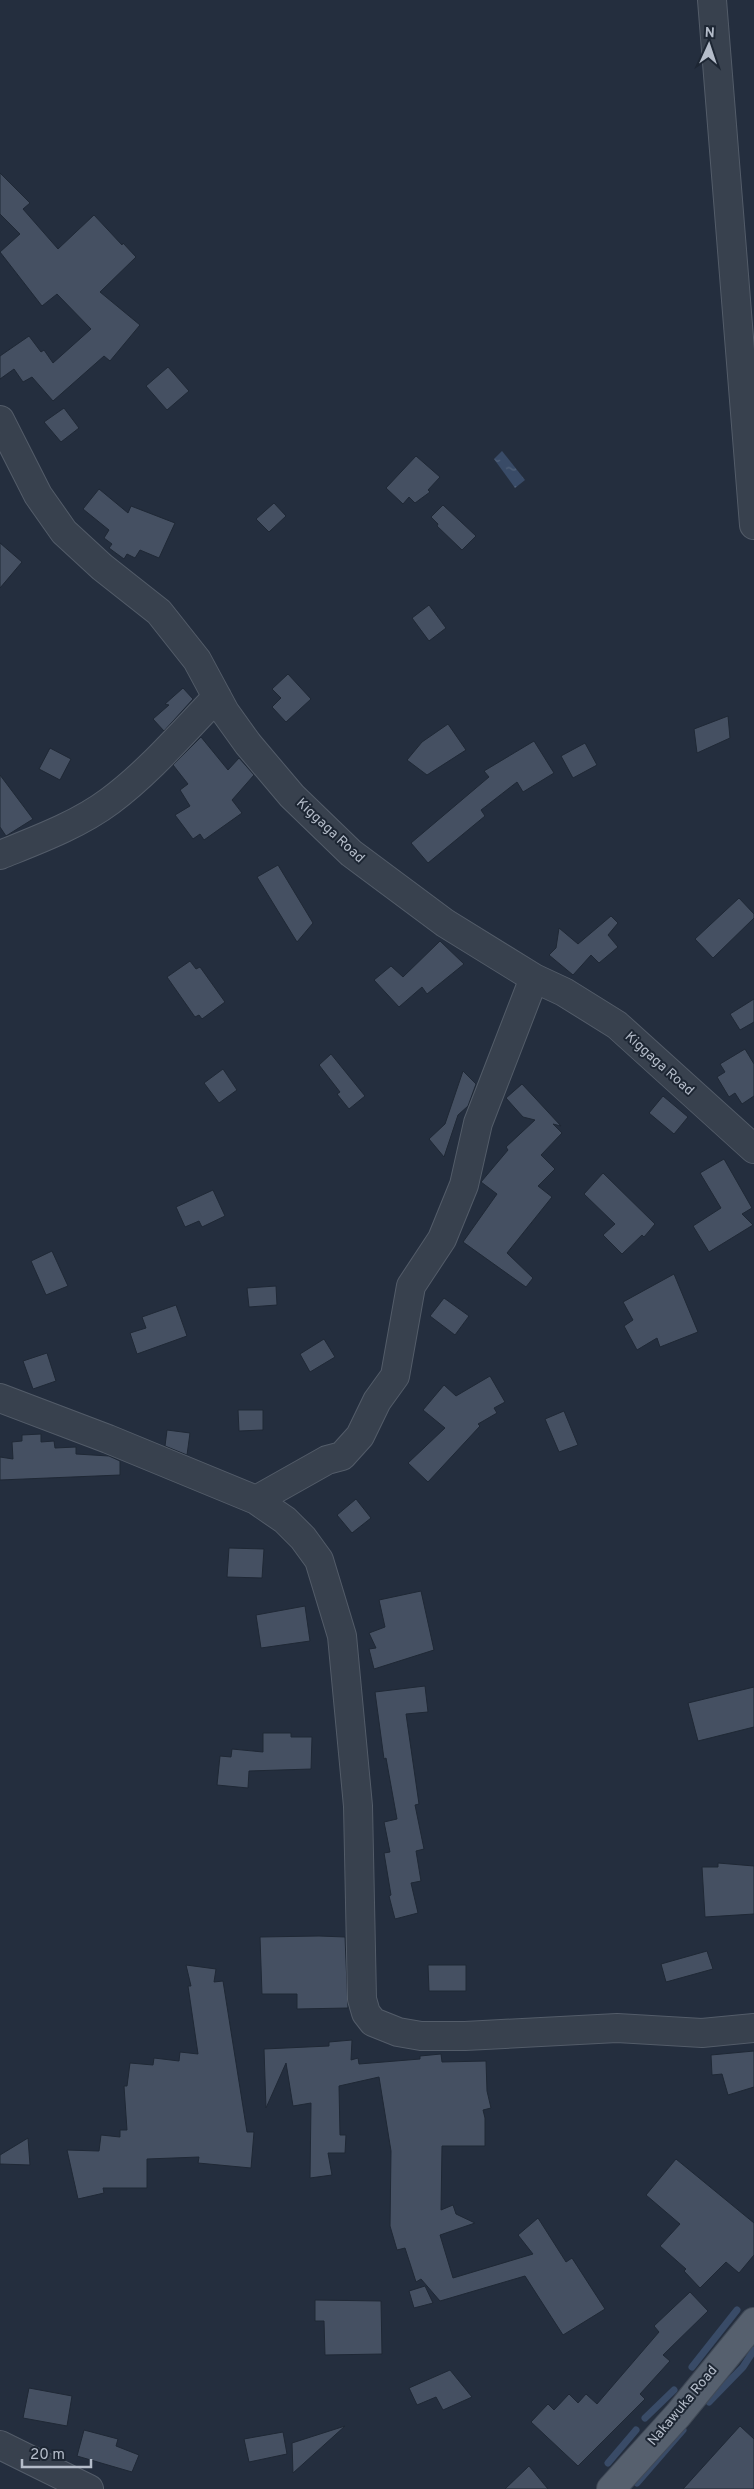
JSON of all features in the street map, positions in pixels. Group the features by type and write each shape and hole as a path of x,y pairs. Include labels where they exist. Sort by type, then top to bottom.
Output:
{"main road":[{"name":"Nakawuka Road","path":"618,2486 754,2322"}],"street":[{"path":"712,0 754,526"},
{"name":"Kiggaga Road","path":"0,420 38,495 64,532 102,567 159,612 196,660 217,697 248,744 267,768 351,853 445,923 534,978 564,992 617,1026 754,1149"},
{"path":"0,855 56,832 110,802 158,758 217,697"},
{"path":"256,1500 326,1460 342,1456 360,1436 377,1402 395,1376 412,1286 442,1239 464,1185 478,1123 534,978"},
{"path":"0,1398 108,1438 256,1500 285,1520 303,1538 319,1560 342,1636 358,1806 362,1999 366,2013 373,2022 406,2033 465,2036 617,2028 702,2033 754,2028"},
{"path":"0,2445 88,2489"}],"water":[{"path":"502,451 525,480 515,488 494,459"}],"building":[{"path":"0,173 30,203 23,209 58,249 94,215 136,257 100,292 140,325 110,361 104,356 53,401 32,377 23,382 14,369 0,379 0,356 29,336 41,352 44,350 53,363 91,329 57,294 42,306 0,252 20,234 0,214"},
{"path":"168,367 189,391 167,410 146,386"},
{"path":"64,408 79,428 61,442 44,422"},
{"path":"416,456 440,477 428,490 430,492 415,503 409,497 403,504 386,488"},
{"path":"99,489 128,513 131,506 175,523 159,558 140,550 135,558 127,554 124,559 109,548 112,544 104,538 109,530 83,509"},
{"path":"274,503 286,516 269,532 256,519"},
{"path":"443,505 476,536 462,550 437,526 438,524 431,517"},
{"path":"0,543 22,562 0,588"},
{"path":"429,605 446,628 429,641 412,618"},
{"path":"288,674 311,699 286,722 272,707 281,698 272,689"},
{"path":"183,688 193,699 164,731 153,719 169,705 165,704"},
{"path":"728,716 730,738 697,753 694,729"},
{"path":"448,724 466,750 427,775 407,760 422,742"},
{"path":"201,737 228,770 239,758 254,775 232,800 242,813 204,840 200,834 193,839 175,815 190,806 180,790 188,784 173,765"},
{"path":"534,741 554,773 523,792 517,782 481,810 485,816 428,863 411,843 489,777 484,771"},
{"path":"585,743 597,765 573,778 561,756"},
{"path":"50,748 71,759 60,780 39,769"},
{"path":"0,775 33,819 6,836 0,827"},
{"path":"278,865 313,923 297,942 257,877"},
{"path":"739,898 754,914 754,918 713,958 695,939"},
{"path":"611,916 618,923 608,935 618,947 599,963 591,955 573,975 549,955 556,948 559,928 578,944"},
{"path":"440,941 464,964 427,994 422,987 399,1007 374,980 391,966 403,977"},
{"path":"190,961 196,969 200,967 225,1002 202,1019 199,1015 195,1017 167,977"},
{"path":"754,999 754,1022 740,1030 730,1014"},
{"path":"745,1049 754,1064 754,1096 742,1104 735,1093 729,1097 717,1077 725,1072 720,1064"},
{"path":"331,1054 365,1096 349,1109 337,1094 340,1092 319,1065"},
{"path":"223,1069 237,1090 219,1103 204,1083"},
{"path":"463,1071 476,1084 468,1106 458,1115 444,1157 429,1139 445,1124"},
{"path":"522,1084 561,1126 553,1124 562,1133 541,1155 555,1169 538,1186 552,1197 507,1253 533,1278 526,1287 463,1242 497,1194 481,1182 508,1150 506,1147 535,1120 523,1117 506,1098"},
{"path":"663,1096 688,1117 674,1134 649,1113"},
{"path":"724,1159 752,1208 742,1214 753,1225 709,1252 693,1226 721,1208 700,1173"},
{"path":"603,1173 655,1224 644,1237 642,1235 622,1254 603,1235 615,1224 584,1194"},
{"path":"213,1190 225,1216 202,1227 199,1221 185,1227 176,1207"},
{"path":"52,1251 68,1286 46,1295 31,1261"},
{"path":"674,1274 698,1332 660,1347 657,1338 637,1350 624,1326 633,1320 623,1302"},
{"path":"276,1286 277,1305 249,1307 247,1288"},
{"path":"444,1298 469,1316 455,1335 430,1316"},
{"path":"176,1305 187,1336 137,1354 130,1333 146,1328 142,1317"},
{"path":"324,1339 335,1357 310,1372 300,1354"},
{"path":"47,1353 56,1381 33,1389 23,1361"},
{"path":"490,1376 505,1402 494,1408 497,1413 478,1424 480,1426 428,1482 408,1463 445,1428 423,1410 444,1385 456,1396"},
{"path":"238,1410 263,1410 263,1430 239,1431"},
{"path":"564,1411 578,1445 559,1452 545,1419"},
{"path":"167,1430 190,1433 187,1455 165,1446"},
{"path":"41,1434 41,1442 54,1441 55,1448 76,1447 76,1454 109,1456 120,1461 120,1475 0,1480 0,1457 13,1459 12,1442 22,1441 22,1435"},
{"path":"356,1499 371,1518 352,1533 337,1515"},
{"path":"229,1548 264,1549 262,1578 227,1577"},
{"path":"421,1591 434,1650 374,1669 369,1649 376,1648 369,1633 385,1627 379,1600"},
{"path":"305,1606 310,1641 261,1648 256,1615"},
{"path":"425,1686 428,1712 406,1714 419,1804 415,1805 424,1849 416,1851 421,1881 411,1883 418,1913 395,1919 389,1896 391,1895 384,1853 390,1852 384,1822 397,1819 386,1758 384,1759 375,1692"},
{"path":"754,1687 754,1727 698,1741 688,1703"},
{"path":"263,1733 291,1733 291,1737 312,1737 311,1769 249,1771 248,1788 217,1785 220,1756 231,1757 232,1749 263,1752"},
{"path":"718,1863 754,1866 754,1914 705,1917 702,1867 718,1867"},
{"path":"260,1937 345,1937 348,2008 297,2009 297,1994 262,1994"},
{"path":"707,1951 713,1969 666,1982 661,1964"},
{"path":"186,1965 216,1969 214,1982 223,1981 247,2132 254,2132 251,2168 198,2163 199,2157 147,2159 147,2188 103,2188 104,2193 78,2199 67,2150 99,2151 101,2135 120,2137 120,2130 127,2130 124,2086 127,2086 130,2063 153,2065 154,2058 179,2061 180,2052 198,2054 188,1986 191,1986"},
{"path":"428,1965 466,1965 466,1991 429,1991"},
{"path":"352,2040 351,2060 358,2058 359,2064 420,2059 420,2056 441,2054 442,2062 486,2061 487,2091 491,2108 483,2110 485,2118 485,2146 442,2146 441,2210 453,2205 456,2214 475,2223 440,2235 453,2278 533,2254 518,2235 538,2218 566,2262 572,2258 605,2309 563,2335 525,2276 440,2301 421,2279 416,2282 405,2248 397,2250 390,2226 391,2151 379,2077 339,2086 340,2135 346,2135 345,2153 328,2153 332,2175 310,2178 311,2103 293,2106 286,2063 266,2108 264,2049 329,2046 329,2042"},
{"path":"754,2051 754,2087 728,2095 722,2074 712,2075 711,2055"},
{"path":"28,2138 30,2165 0,2164 0,2155"},
{"path":"676,2159 754,2223 754,2255 739,2273 726,2262 700,2288 684,2271 686,2269 660,2246 680,2224 646,2195"},
{"path":"425,2286 433,2303 414,2308 409,2291"},
{"path":"690,2292 708,2311 663,2355 670,2361 640,2394 645,2399 578,2466 531,2422 548,2404 554,2410 569,2394 578,2403 586,2394 597,2404 659,2332 654,2326"},
{"path":"315,2300 381,2301 382,2354 325,2355 324,2321 315,2321"},
{"path":"450,2370 472,2397 443,2410 436,2397 417,2405 409,2388"},
{"path":"29,2388 72,2396 67,2426 23,2418"},
{"path":"345,2426 293,2473 292,2443"},
{"path":"740,2426 754,2439 754,2489 683,2489"},
{"path":"84,2430 118,2439 116,2446 139,2455 132,2472 77,2456"},
{"path":"283,2432 287,2454 249,2462 244,2439"},
{"path":"529,2466 548,2489 505,2489"}],"waterway":[{"path":"692,2367 737,2310"},
{"path":"709,2402 743,2367 754,2350"},
{"path":"645,2418 674,2390"},
{"path":"608,2463 636,2430"},
{"path":"637,2483 683,2430"}]}
